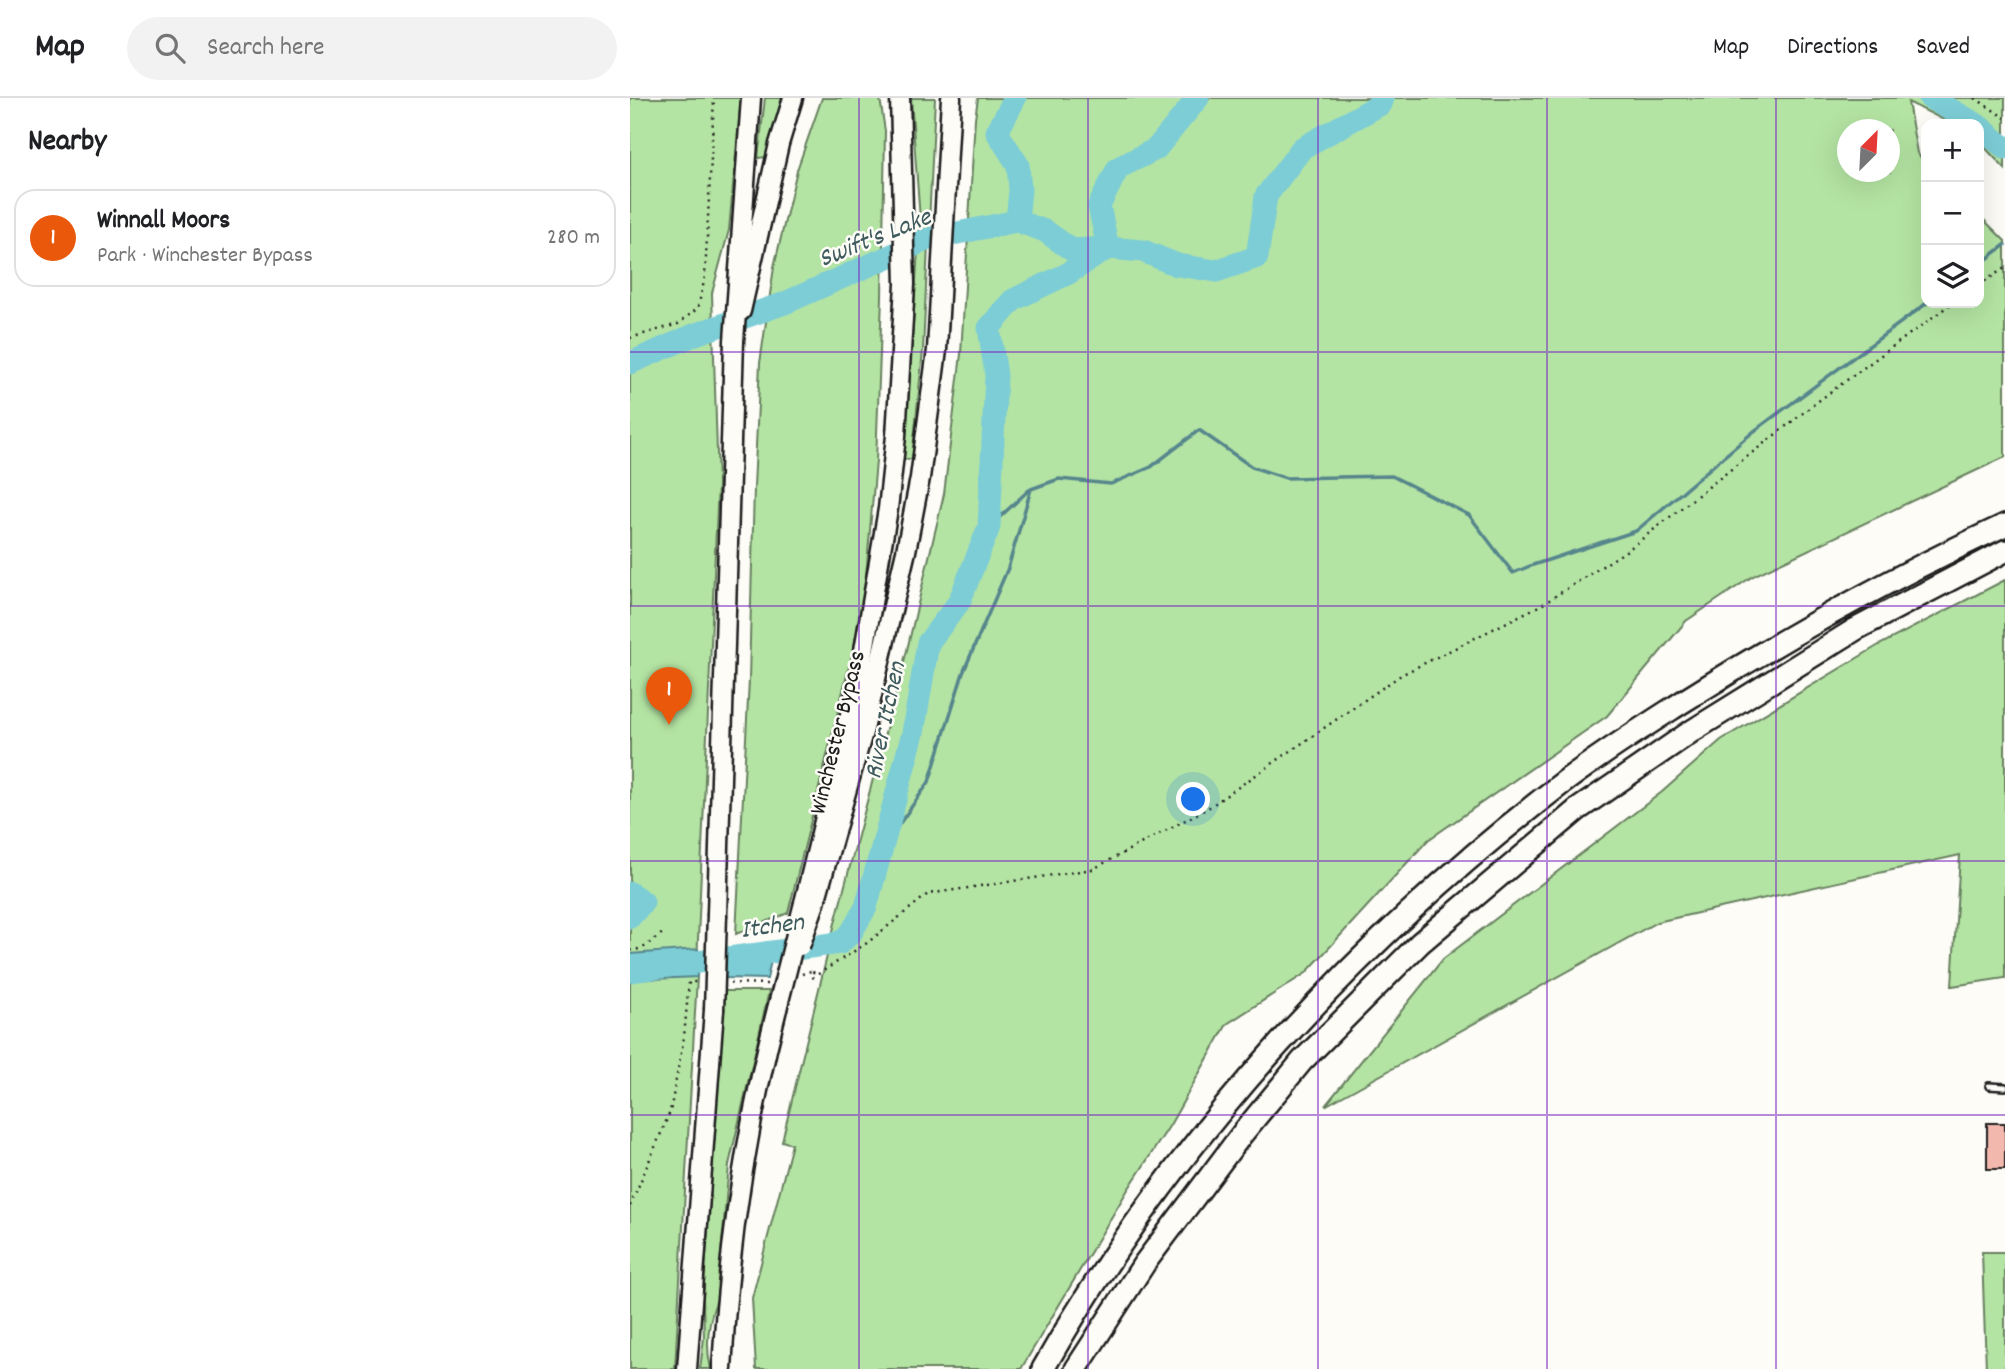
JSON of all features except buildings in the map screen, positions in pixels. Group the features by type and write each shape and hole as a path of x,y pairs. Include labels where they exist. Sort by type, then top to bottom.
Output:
{"highway":[{"path":"1043,1369 1116,1249 1189,1151 1258,1067 1325,994 1422,900 1562,783 1651,722 1809,626 2005,524"},
{"path":"1076,1369 1144,1264 1250,1124 1302,1061 1420,943 1577,810 1692,731 1856,629 2005,551"}],"main road":[{"path":"749,245 751,98"},
{"path":"687,1369 714,1010 734,341 749,245 793,98"},
{"path":"722,1369 724,1320 741,1169 777,1009 809,905 860,674 880,562 896,436 905,284 900,98"},
{"name":"Winchester Bypass","path":"809,905 865,726 906,551 928,428 937,350 951,98"}],"lane":[{"path":"1989,1087 2005,1087"}],"path":[{"path":"630,338 678,324 698,308 705,277 714,98"},
{"path":"1976,98 2005,118"},
{"path":"1984,282 2005,268"},
{"path":"793,977 814,971 810,979 867,943 928,894 1093,869 1209,808 1401,675 1543,604 1629,549 1817,402 1945,308"},
{"path":"630,951 643,948 664,932"},
{"path":"630,1206 670,1112 684,1037 689,982 703,982"},
{"path":"730,983 771,984"}],"green space":[{"path":"630,98 741,98 729,230 712,293 718,484 697,962 630,971"},
{"path":"765,98 784,98 768,157 758,158"},
{"path":"822,98 880,98 885,131 876,461 863,610 788,913 736,934 749,680 760,363 774,267 797,170"},
{"path":"911,98 935,98 923,350 912,459 904,459 920,220"},
{"path":"978,98 2005,98 2005,169 1984,146 1984,119 1942,119 1908,102 1917,153 1921,157 1921,308 1984,308 1984,220 2005,241 2005,457 1753,576 1686,621 1607,716 1428,840 1306,973 1227,1024 1170,1125 1127,1191 1021,1369 756,1369 752,1298 792,1144 782,1141 944,494 961,354"},
{"path":"2005,580 2005,978 1952,986 1960,855 1657,922 1325,1106 1443,959 1662,792 1721,740 1879,645"},
{"path":"697,977 675,1369 630,1369 630,980"},
{"path":"725,991 769,991 729,1165 717,1299 708,1334 711,1369 700,1369 704,1338 703,1299"},
{"path":"1982,1252 2005,1252 2005,1369 1986,1369"}],"water":[{"path":"774,947 767,979 724,978 726,949"},
{"path":"698,949 697,977 630,980 630,954"}],"waterway":[{"name":"Swift's Lake","path":"630,363 696,334 785,303 928,239 1017,221 1020,190 1018,165 997,132 1015,98"},
{"name":"River Itchen","path":"1108,248 1099,206 1118,168 1156,149 1198,98"},
{"name":"River Itchen","path":"1017,221 1045,231 1072,250 1108,248 1143,251 1177,265 1216,271 1257,257 1266,196 1302,148 1381,104 1383,98"},
{"name":"River Itchen","path":"1930,98 1967,119"},
{"name":"River Itchen","path":"1984,130 2005,148"},
{"path":"1984,261 2005,245"},
{"name":"River Itchen","path":"630,971 840,943 851,933 866,907 913,733 928,643 959,602 989,527 996,375 989,328 1013,300 1067,274 1108,248"},
{"path":"883,847 929,782 963,673 1008,568 1031,489 1059,479 1111,484 1151,467 1199,430 1252,467 1286,478 1392,476 1469,515 1513,573 1636,531 1753,432 1921,307"},
{"name":"River Itchen","path":"989,527 1029,490"},
{"name":"Swift's Lake","path":"630,893 643,902 630,917"}],"place":[{"name":"Winnall Moors","path":"669,725"}],"water label":[{"name":"Itchen","path":"772,924"}]}
